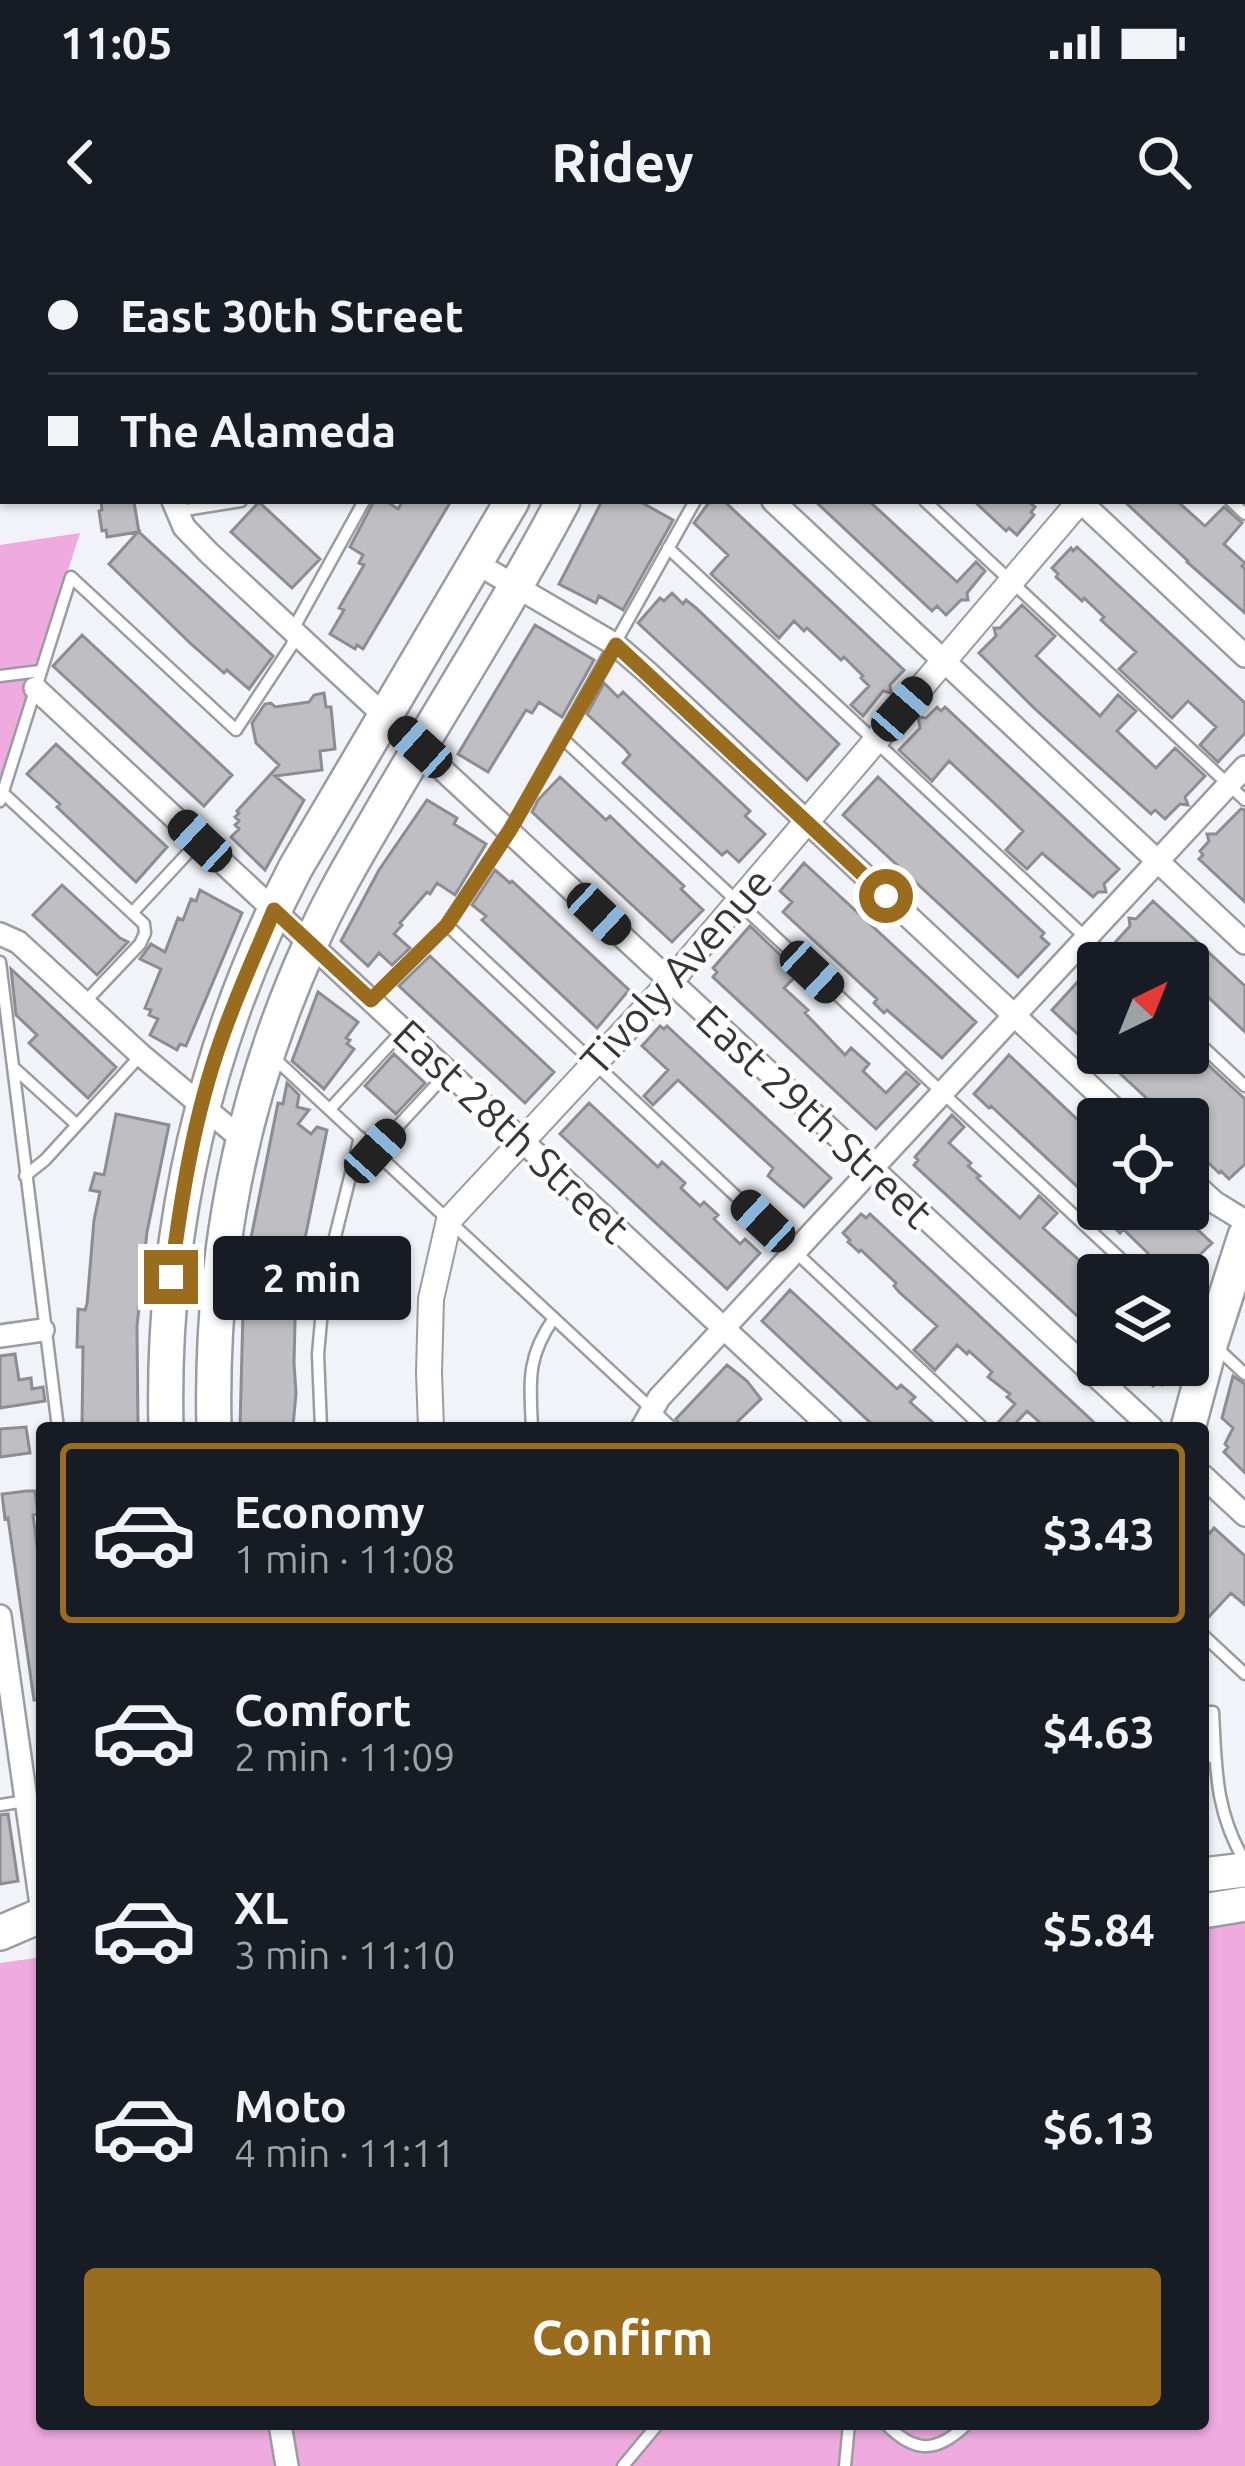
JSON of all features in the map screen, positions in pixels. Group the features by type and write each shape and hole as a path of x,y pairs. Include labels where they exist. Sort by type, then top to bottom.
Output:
{"main road":[{"path":"166,1422 165,1342 178,1224 220,1041 274,910 510,504"},
{"path":"214,1422 212,1368 219,1276 232,1189 267,1052 310,944 344,876 561,504"},
{"path":"1209,1311 1245,1236"},
{"path":"1189,1422 1193,1386"},
{"path":"1209,1874 1245,1866"},
{"path":"1209,1910 1245,1904"},
{"path":"0,1915 36,1914"},
{"path":"0,1933 36,1917"}],"street":[{"path":"776,504 1245,944"},
{"name":"Tivoly Avenue","path":"448,1220 671,981 1077,504"},
{"path":"1083,504 1245,656"},
{"name":"East 29th Street","path":"175,506 193,538 1146,1422"},
{"path":"476,563 616,645 1103,1098"},
{"name":"East 28th Street","path":"38,679 200,841 825,1422"},
{"path":"646,1418 1157,861 1237,792 1245,767"},
{"path":"0,934 18,943 243,1140"},
{"path":"1209,1197 1245,1221"},
{"path":"431,1422 431,1299 448,1220"},
{"path":"0,1336 43,1330"},
{"path":"1209,1482 1245,1515"},
{"path":"0,1616 36,1872"},
{"path":"281,2430 286,2466"}],"lane":[{"path":"84,1003 140,944 144,924 1,797 71,577 236,730 292,645 296,624 362,504"},
{"path":"371,1000 447,925 510,830 693,504"},
{"path":"928,504 1237,792"},
{"path":"668,548 1089,942"},
{"path":"0,676 38,679"},
{"path":"563,739 1116,1254"},
{"path":"132,913 200,841"},
{"path":"447,925 977,1422"},
{"path":"0,962 57,1422"},
{"path":"330,1109 403,1030"},
{"path":"267,1052 554,1318 646,1418"},
{"path":"1209,1053 1245,1086"},
{"path":"26,1176 141,1055"},
{"path":"12,1066 77,1125"},
{"path":"375,1151 448,1072"},
{"path":"321,1422 318,1354 325,1277 360,1137"},
{"path":"532,1422 534,1355 554,1318"},
{"path":"1209,1341 1245,1374"},
{"path":"1209,1641 1245,1674"},
{"path":"1209,1719 1217,1788 1229,1835 1245,1866"},
{"path":"1209,1758 1215,1763"},
{"path":"1209,1789 1217,1788"},
{"path":"0,1805 26,1801"},
{"path":"622,2466 653,2430"},
{"path":"845,2466 848,2430"},
{"path":"893,2430 921,2447 940,2444 960,2430"}],"shaded area":[{"path":"80,533 0,783 0,545"},
{"path":"1245,1922 1245,2466 0,2466 0,1963 36,1958 36,2430 1209,2430 1209,1927"}],"building":[{"path":"101,504 134,504 139,532 273,656 249,689 190,643 109,564 138,532 107,537 106,530 102,531"},
{"path":"261,504 320,559 292,588 231,532"},
{"path":"372,504 398,509 401,504 449,504 363,649 330,634 364,565 359,563 363,555 350,547"},
{"path":"600,504 644,504 673,520 623,610 599,596 596,603 559,584"},
{"path":"708,504 727,504 904,670 890,685 891,693 883,691 863,716 851,705 869,686 863,676 794,621 779,638 711,574 728,555 694,523"},
{"path":"818,504 872,504 957,582 976,562 985,571 967,593 968,600 961,600 946,615 937,606 932,611"},
{"path":"977,504 1035,507 1017,535 1009,528 1006,531"},
{"path":"1127,504 1180,504 1205,526 1224,507 1242,523 1224,544 1245,563 1245,613"},
{"path":"1077,547 1245,703 1245,733 1218,762 1200,745 1216,727 1188,701 1172,718 1119,669 1136,652 1084,598 1082,601 1056,577 1052,568"},
{"path":"672,593 696,608 839,744 807,780 638,623 660,598 664,601"},
{"path":"1022,605 1055,636 1036,656 1100,716 1118,695 1136,711 1117,731 1156,768 1175,748 1205,776 1185,797 1188,805 1180,804 1165,819 1155,810 1151,814 979,653 996,636 994,628 1000,628"},
{"path":"535,625 594,660 562,717 539,702 532,713 526,710 488,772 458,754"},
{"path":"82,635 232,775 204,806 53,666"},
{"path":"604,683 618,697 623,692 750,811 745,816 765,834 739,862 727,851 722,855 623,763 630,755 587,714"},
{"path":"324,693 326,707 331,707 335,749 320,751 322,770 275,776 304,800 265,870 231,837 239,829 237,811 279,765 256,743 252,723 265,704 309,702"},
{"path":"937,707 941,711 945,707 1119,869 1104,884 1106,892 1093,897 1042,853 1027,869 1006,850 1023,831 949,761 932,781 899,750 920,728 918,717 926,718"},
{"path":"56,744 167,847 136,882 27,774"},
{"path":"560,777 606,820 610,816 703,910 672,942 532,812"},
{"path":"878,777 1044,933 1041,937 1049,944 1018,977 843,815"},
{"path":"427,800 486,844 455,895 437,883 400,923 394,934 410,948 392,965 379,953 368,966 341,941 379,870"},
{"path":"1245,810 1245,902 1199,859 1209,841 1207,834 1216,834"},
{"path":"804,863 976,1022 942,1058 887,1010 884,1013 874,1003 877,999 783,912 792,902 780,891"},
{"path":"495,870 629,990 597,1028 482,920 486,916 472,905"},
{"path":"62,885 128,942 97,975 33,915"},
{"path":"200,890 242,913 186,1046 180,1044 177,1050 150,1035 158,1019 145,1008 161,969 140,959 151,944 165,952 178,918 183,920"},
{"path":"1153,901 1197,942 1116,942 1130,926 1129,918 1136,919"},
{"path":"750,926 799,973 784,988 845,1055 851,1048 869,1064 863,1071 886,1093 906,1072 919,1084 876,1129 713,977 717,972 713,968"},
{"path":"1209,953 1245,986 1245,1032 1209,998"},
{"path":"430,956 554,1072 525,1103 399,986"},
{"path":"11,969 116,1067 88,1098 29,1043 37,1035 16,1015"},
{"path":"1077,983 1077,1033 1052,1010"},
{"path":"318,992 358,1022 346,1038 354,1049 324,1089 292,1061"},
{"path":"660,1026 667,1026 831,1178 804,1207 768,1176 773,1168 678,1080 653,1105 644,1096 668,1070 642,1046"},
{"path":"394,1054 425,1083 396,1114 365,1086"},
{"path":"1009,1055 1077,1119 1077,1186 991,1106 974,1094"},
{"path":"1209,1066 1245,1099 1245,1164 1229,1179 1209,1163 1209,1098 1146,1098 1121,1074 1209,1074"},
{"path":"287,1083 299,1095 297,1107 309,1110 298,1124 311,1134 317,1127 327,1130 296,1283 293,1422 240,1422 244,1273 278,1103 283,1104"},
{"path":"589,1103 658,1167 662,1162 685,1183 681,1188 718,1215 714,1219 740,1244 745,1239 760,1253 727,1289 560,1134"},
{"path":"116,1114 169,1125 147,1232 137,1326 138,1422 82,1422 83,1347 77,1347 78,1309 85,1310 87,1304 100,1192 90,1190 95,1173 104,1175"},
{"path":"952,1115 964,1127 949,1143 971,1163 968,1166 980,1176 977,1178 1020,1218 1039,1196 1057,1213 1043,1228 1077,1258 1077,1316 914,1165 915,1157"},
{"path":"861,1214 866,1218 870,1214 1094,1422 1039,1422 1027,1411 1017,1422 998,1422 1015,1404 988,1377 992,1372 957,1345 935,1370 914,1350 937,1326 843,1233"},
{"path":"1124,1230 1198,1230 1212,1243 1201,1254 1149,1254"},
{"path":"790,1290 897,1389 901,1385 915,1397 910,1402 932,1422 870,1422 762,1321"},
{"path":"15,1354 19,1380 31,1378 32,1389 43,1387 45,1401 0,1408 0,1356"},
{"path":"727,1365 761,1399 737,1422 676,1419"},
{"path":"1233,1376 1245,1384 1245,1473 1224,1452 1233,1428 1222,1418"},
{"path":"26,1427 30,1453 0,1457 0,1429"},
{"path":"35,1491 36,1700 34,1700 2,1494"},
{"path":"1214,1528 1245,1556 1245,1605 1231,1593 1209,1617 1209,1532"},
{"path":"8,1814 18,1881 0,1884 0,1815"}],"route":[{"path":"171,1277 202,1108 220,1041 274,910 371,1000 447,925 510,830 616,645 886,896"}]}
